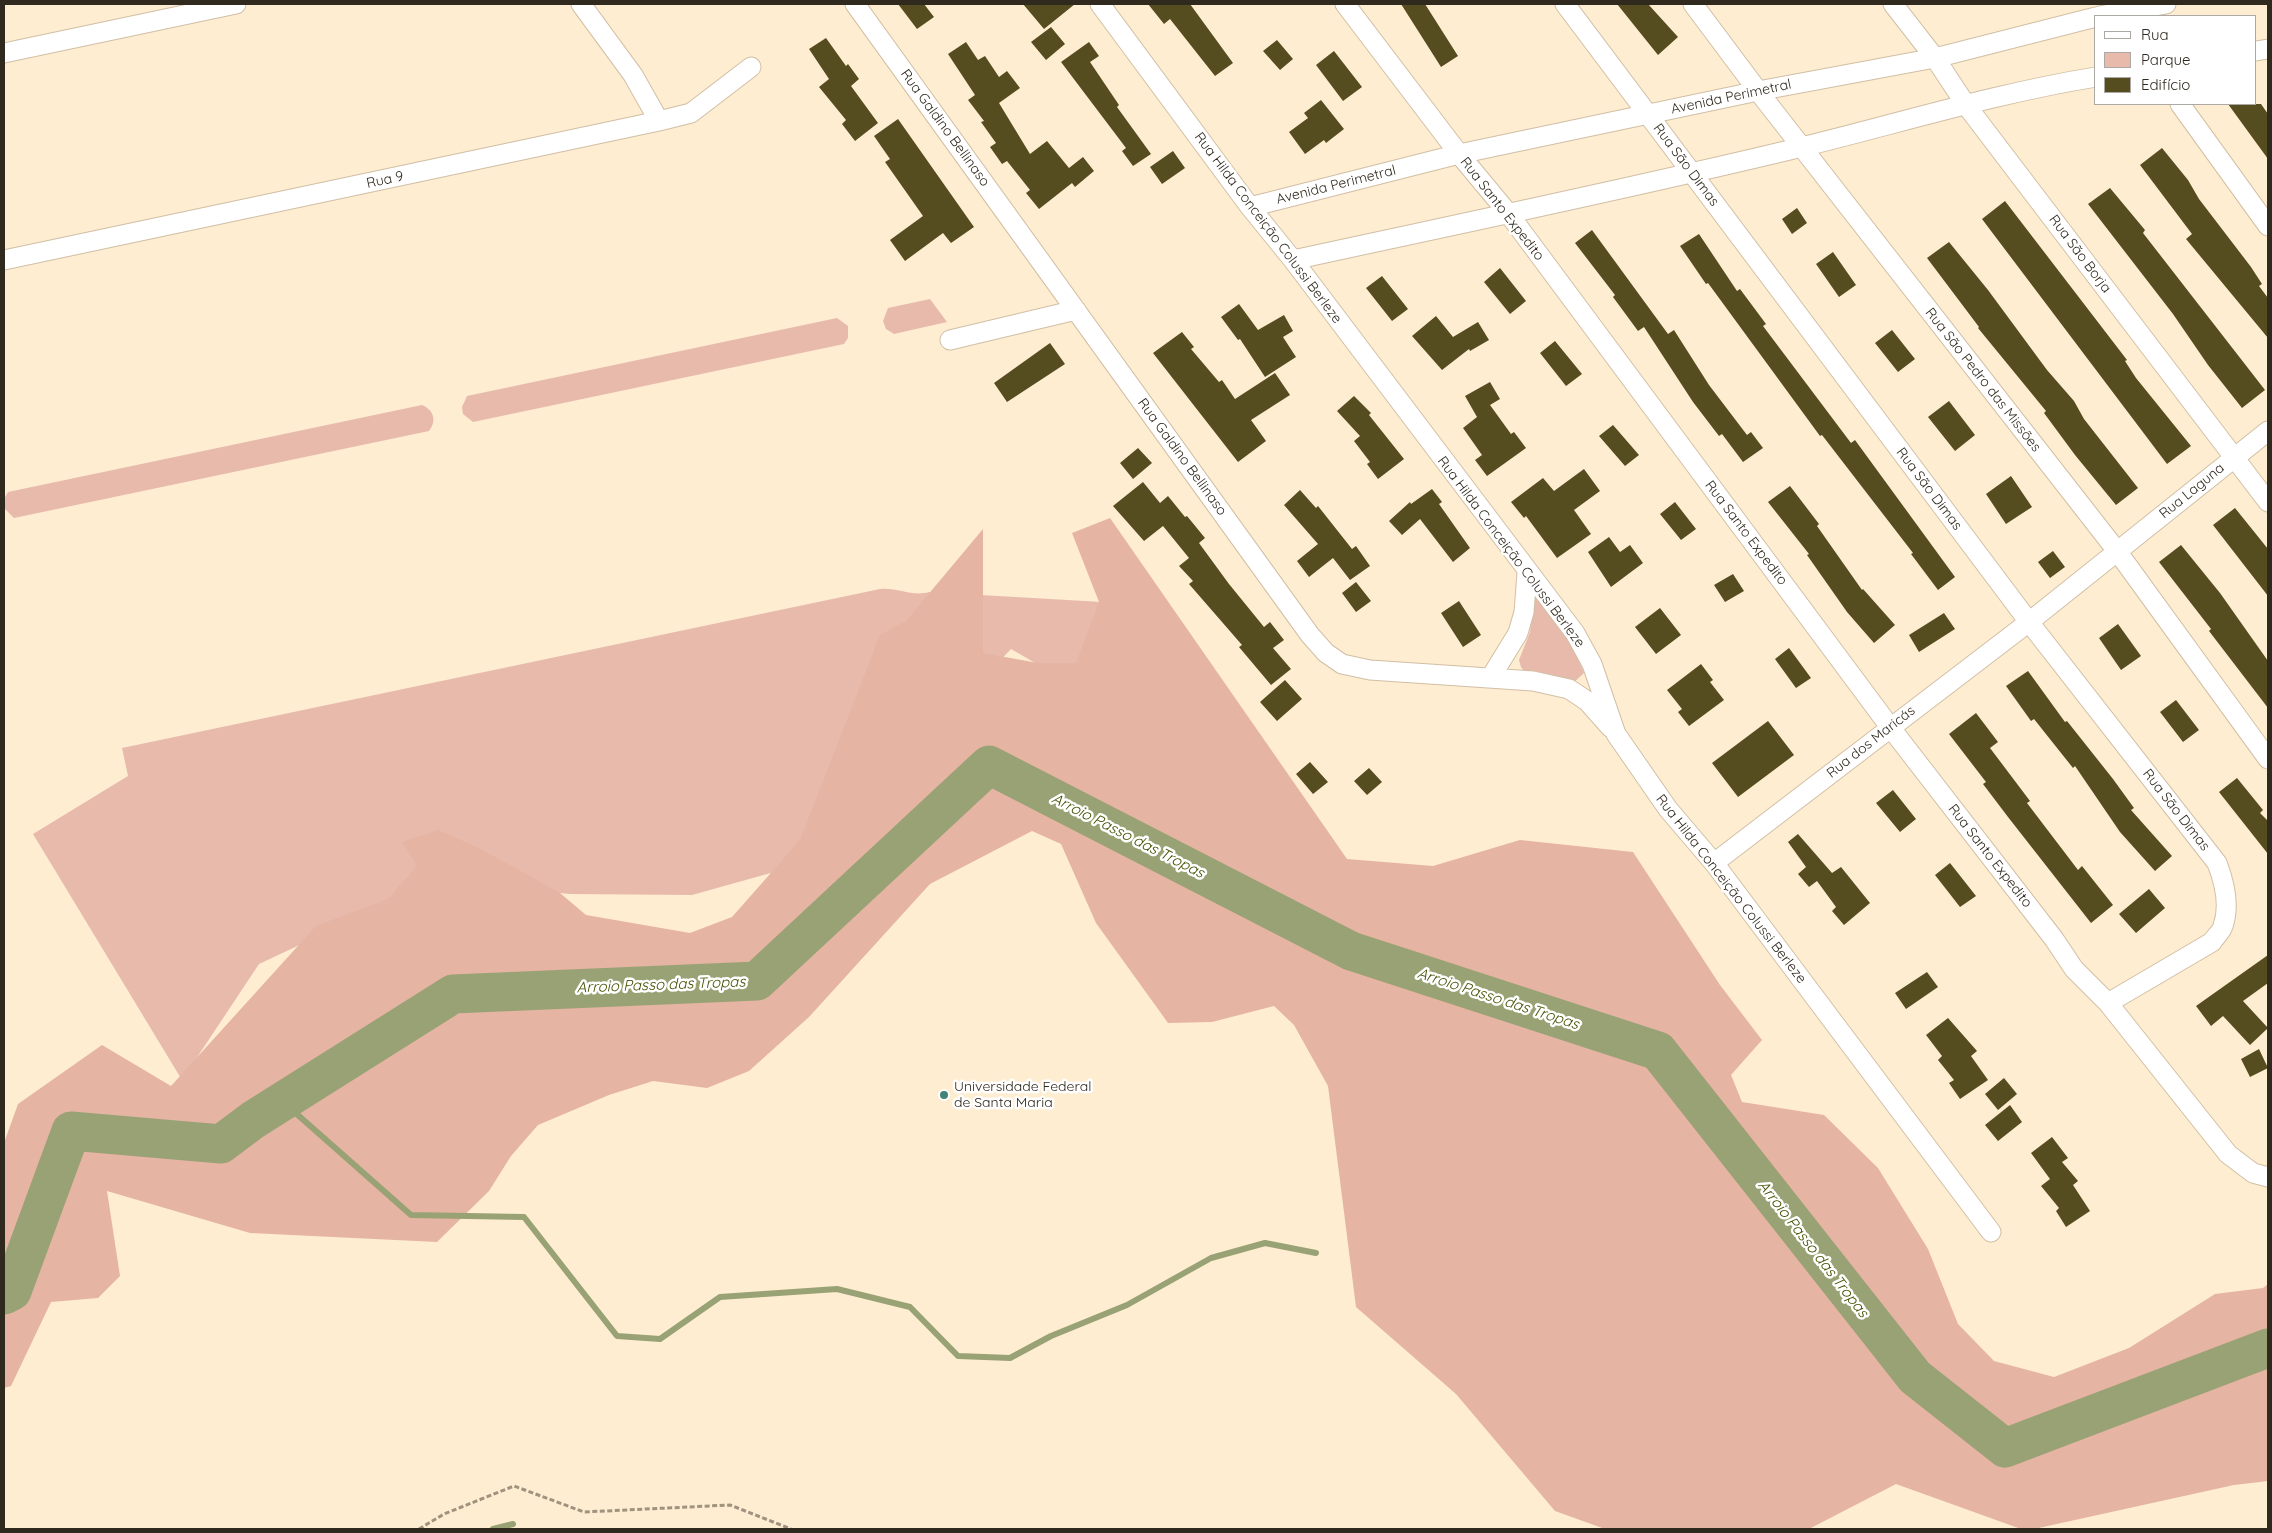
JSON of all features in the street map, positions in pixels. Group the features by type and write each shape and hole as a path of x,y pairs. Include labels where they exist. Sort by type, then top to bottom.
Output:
{"street":[{"path":"4,53 236,4"},
{"path":"581,4 633,75 659,121"},
{"name":"Rua Galdino Bellinaso","path":"855,4 1310,635 1326,653 1342,664 1370,670 1533,681 1569,689 1587,701 1616,734"},
{"name":"Rua Hilda Conceição Colussi Berleze","path":"1100,4 1250,207 1293,260 1527,573 1575,633 1595,673 1616,734 1668,809 1714,863 1991,1232"},
{"name":"Rua Santo Expedito","path":"1345,4 1459,154 1508,214 1890,727 2054,939 2074,970 2108,1003 2228,1154 2253,1173 2268,1177"},
{"name":"Rua São Dimas","path":"1564,4 2029,622 2217,863 2224,879 2224,926 2212,942 2170,969 2108,1003"},
{"name":"Rua São Pedro das Missões","path":"1693,4 2117,551 2268,759"},
{"name":"Rua São Borja","path":"1893,4 1935,58 1966,105 2235,456 2268,502"},
{"name":"Avenida Perimetral","path":"2108,13 2166,4"},
{"name":"Avenida Perimetral","path":"1250,207 1459,154 1758,90 1935,58 2094,17"},
{"name":"Rua 9","path":"4,260 659,121 691,112 751,67"},
{"path":"1293,260 1508,214 1802,147 1966,105 2094,76"},
{"path":"2181,105 2268,226"},
{"path":"950,340 1076,310"},
{"name":"Rua Laguna","path":"2029,622 2268,431"},
{"path":"1491,677 1518,633 1524,612 1527,573"},
{"name":"Rua dos Maricás","path":"1714,863 2029,622"},
{"path":"1576,693 1595,673"}],"path":[{"path":"419,1529 444,1514 514,1486 584,1512 730,1504 791,1529"}],"green space":[{"path":"930,299 947,322 894,334 886,329 883,321 888,308"},
{"path":"837,318 848,326 848,338 844,344 473,422 463,414 462,407 467,396"},
{"path":"422,405 433,416 433,423 429,431 14,518 4,508 4,499 8,492"},
{"path":"880,589 917,593 929,592 1154,605 1101,701 1011,649 964,698 785,869 692,895 570,894 438,880 259,964 182,1080 33,834 128,776 122,748"},
{"path":"1534,594 1571,642 1584,673 1572,684 1525,673 1521,667 1519,660 1530,632"}],"shaded area":[{"path":"1110,518 1347,859 1433,866 1520,840 1633,852 1720,985 1762,1040 1731,1075 1742,1102 1824,1115 1878,1168 1928,1249 1958,1324 1994,1361 2054,1377 2129,1348 2215,1294 2263,1288 2268,1284 2268,1481 2234,1485 2034,1529 2021,1529 1896,1484 1809,1529 1605,1529 1555,1511 1456,1394 1356,1307 1328,1086 1294,1025 1274,1006 1212,1022 1168,1023 1096,923 1061,844 1032,831 930,884 809,1017 749,1071 707,1088 653,1081 609,1095 538,1125 511,1156 489,1191 437,1242 250,1233 107,1191 120,1276 98,1298 51,1302 11,1386 4,1388 4,1143 18,1104 102,1045 171,1086 316,926 388,899 417,866 402,842 438,830 479,848 560,893 586,915 690,933 732,917 800,840 880,635 906,621 983,529 983,653 1038,663 1076,663 1099,602 1072,533"}],"building":[{"path":"898,4 924,4 934,17 917,29"},
{"path":"1023,4 1075,4 1044,29"},
{"path":"1148,4 1190,4 1233,63 1215,76 1170,19 1164,24"},
{"path":"1401,4 1425,4 1458,56 1441,67"},
{"path":"1617,4 1648,4 1678,37 1658,55"},
{"path":"1051,27 1065,44 1046,60 1031,42"},
{"path":"826,38 846,66 848,64 859,79 851,86 878,123 855,141 842,124 846,120 819,87 829,79 809,49"},
{"path":"1277,40 1293,59 1280,70 1263,51"},
{"path":"966,42 978,60 985,56 999,77 1007,71 1020,88 999,103 1030,154 1047,141 1069,168 1083,157 1094,171 1075,187 1072,183 1039,209 1026,193 1030,190 1007,161 1002,164 990,147 996,143 981,122 984,121 968,100 975,95 948,54"},
{"path":"1089,42 1099,56 1090,62 1119,105 1117,107 1151,154 1133,166 1122,151 1126,148 1061,62"},
{"path":"1334,51 1362,87 1343,101 1316,65"},
{"path":"1321,100 1344,129 1326,143 1324,140 1305,154 1289,132 1308,118 1304,113"},
{"path":"2261,104 2268,114 2268,159 2229,105"},
{"path":"898,119 974,227 951,243 943,233 905,261 890,240 923,216 885,162 890,159 874,136"},
{"path":"2162,148 2188,180 2199,199 2262,284 2259,286 2268,298 2268,338 2186,239 2192,234 2140,165"},
{"path":"1173,151 1185,168 1162,184 1150,167"},
{"path":"2110,188 2145,230 2143,233 2265,390 2242,408 2208,365 2173,314 2088,204"},
{"path":"2005,201 2127,360 2125,361 2136,378 2191,446 2167,464 1982,219"},
{"path":"1797,208 1807,223 1792,234 1782,219"},
{"path":"1592,230 1668,334 1674,330 1709,385 1747,435 1751,432 1763,448 1743,462 1722,434 1719,436 1693,402 1644,327 1638,331 1613,297 1615,295 1575,243"},
{"path":"1699,234 1737,291 1740,289 1766,324 1763,326 1851,443 1855,440 1955,577 1938,590 1911,554 1913,553 1822,435 1820,436 1708,283 1706,284 1680,246"},
{"path":"1949,242 1988,290 2047,370 2074,401 2084,419 2138,488 2116,505 2075,455 2044,413 2046,411 1978,328 1927,258"},
{"path":"1833,252 1856,285 1839,297 1816,264"},
{"path":"1500,268 1526,301 1510,314 1484,282"},
{"path":"1382,276 1408,309 1392,321 1366,288"},
{"path":"1239,304 1258,330 1284,315 1293,331 1283,337 1296,357 1265,377 1240,339 1238,340 1221,317"},
{"path":"1436,316 1453,337 1478,322 1489,340 1470,351 1469,349 1442,370 1412,336"},
{"path":"1892,330 1915,359 1898,372 1875,343"},
{"path":"1182,332 1194,347 1191,349 1219,382 1222,380 1235,399 1275,373 1290,395 1251,420 1266,441 1238,462 1153,353"},
{"path":"1555,341 1582,374 1566,386 1540,353"},
{"path":"1050,343 1065,364 1007,402 994,383"},
{"path":"1490,382 1500,399 1490,405 1511,434 1514,432 1526,448 1487,476 1475,460 1482,455 1463,428 1477,417 1465,396"},
{"path":"1354,396 1371,413 1369,415 1404,459 1378,479 1367,464 1370,462 1354,441 1360,436 1337,411"},
{"path":"1949,401 1975,435 1955,451 1928,417"},
{"path":"1613,425 1639,455 1625,466 1599,436"},
{"path":"1138,448 1152,463 1133,479 1120,463"},
{"path":"1584,469 1600,491 1574,510 1591,534 1557,558 1526,516 1524,518 1511,502 1543,478 1554,491"},
{"path":"2011,476 2032,507 2006,524 1986,494"},
{"path":"1143,482 1160,503 1168,496 1185,517 1187,516 1205,538 1199,543 1229,584 1264,627 1270,622 1284,640 1273,648 1291,669 1271,685 1239,647 1242,645 1189,584 1193,581 1179,566 1189,558 1163,526 1144,541 1113,506"},
{"path":"1790,486 1819,524 1817,526 1862,590 1895,625 1874,643 1847,612 1807,555 1809,554 1768,502"},
{"path":"1432,489 1442,502 1439,504 1470,548 1453,562 1420,519 1402,535 1389,521 1410,502 1411,504"},
{"path":"1300,490 1316,508 1318,506 1352,549 1356,546 1370,566 1350,580 1333,558 1309,577 1297,561 1318,544 1284,505"},
{"path":"1675,502 1696,529 1681,540 1660,514"},
{"path":"2235,508 2268,549 2268,596 2213,525"},
{"path":"1609,537 1620,552 1630,545 1643,563 1611,587 1588,552"},
{"path":"2181,545 2220,593 2268,661 2268,708 2209,631 2211,629 2159,562"},
{"path":"2053,551 2065,567 2050,578 2038,562"},
{"path":"1733,574 1744,591 1725,602 1714,585"},
{"path":"1356,582 1371,601 1356,612 1342,593"},
{"path":"1459,601 1481,635 1463,647 1441,613"},
{"path":"1660,608 1681,635 1656,654 1635,627"},
{"path":"1944,613 1955,629 1919,652 1909,635"},
{"path":"2118,624 2141,656 2121,670 2099,638"},
{"path":"1789,648 1811,678 1796,688 1775,659"},
{"path":"1701,664 1713,680 1710,682 1724,700 1689,726 1678,712 1682,709 1667,690"},
{"path":"2028,671 2065,722 2067,721 2113,779 2134,808 2131,810 2172,856 2155,871 2120,832 2075,766 2073,768 2034,719 2031,721 2006,686"},
{"path":"1285,680 1302,699 1277,721 1260,702"},
{"path":"2176,700 2199,730 2183,742 2160,712"},
{"path":"1976,713 1998,742 1990,748 2030,801 2027,803 2078,870 2082,866 2113,905 2091,923 1983,784 1986,782 1949,734"},
{"path":"1768,721 1794,755 1738,797 1712,763"},
{"path":"1310,762 1328,782 1313,794 1296,774"},
{"path":"1369,768 1382,782 1367,795 1354,781"},
{"path":"2237,778 2263,810 2260,813 2268,821 2268,854 2219,792"},
{"path":"1893,790 1916,819 1900,832 1876,803"},
{"path":"1798,834 1832,873 1841,867 1870,903 1844,925 1832,911 1836,907 1817,881 1809,887 1798,874 1806,867 1788,842"},
{"path":"1950,863 1976,896 1960,907 1935,875"},
{"path":"2149,889 2165,908 2136,933 2119,914"},
{"path":"2268,955 2268,983 2243,1001 2268,1028 2250,1045 2223,1016 2211,1026 2196,1006"},
{"path":"1927,972 1938,987 1906,1009 1895,993"},
{"path":"1948,1018 1977,1051 1971,1056 1988,1080 1960,1099 1949,1083 1954,1080 1938,1060 1942,1056 1926,1035"},
{"path":"2259,1049 2268,1068 2250,1077 2241,1059"},
{"path":"2004,1078 2017,1094 1998,1110 1985,1094"},
{"path":"2010,1105 2022,1122 1998,1141 1985,1125"},
{"path":"2052,1137 2068,1158 2062,1162 2078,1181 2073,1185 2090,1211 2066,1227 2056,1211 2059,1208 2041,1186 2050,1179 2031,1153"}],"waterway":[{"name":"Arroio Passo das Tropas","path":"4,1295 12,1291 71,1131 221,1144 253,1120 453,994 757,981 989,765 1351,951 1658,1051 1915,1377 2005,1448 2268,1348"},
{"path":"282,1101 411,1215 524,1217 617,1336 660,1339 720,1297 837,1289 910,1307 958,1356 1010,1358 1051,1336 1127,1305 1211,1258 1265,1243 1316,1253"},
{"path":"493,1529 513,1524"}],"place":[{"name":"Universidade Federal de Santa Maria","path":"944,1095"}]}
